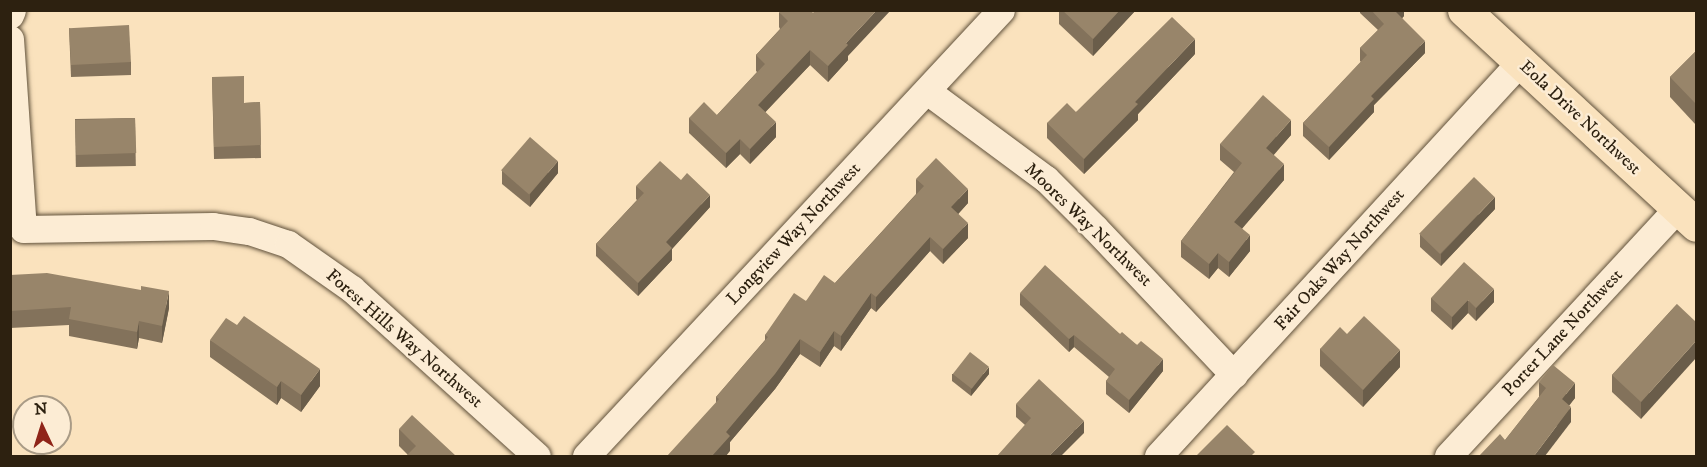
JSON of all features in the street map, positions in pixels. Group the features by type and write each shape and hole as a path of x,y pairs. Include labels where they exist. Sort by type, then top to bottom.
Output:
{"main road":[{"name":"Eola Drive Northwest","path":"1464,10 1687,217"}],"street":[{"path":"10,15 12,10"},
{"name":"Longview Way Northwest","path":"586,456 1000,10"},
{"name":"Forest Hills Way Northwest","path":"10,39 23,229 213,226 249,231 288,244 352,289 537,456"},
{"name":"Fair Oaks Way Northwest","path":"1158,456 1520,62"},
{"name":"Moores Way Northwest","path":"927,91 1046,179 1234,375"},
{"name":"Porter Lane Northwest","path":"1448,456 1687,217"}],"building":[{"path":"780,10 811,10 813,13 815,10 877,10 828,66 810,50 758,105 776,122 750,149 740,139 726,153 689,118 704,102 717,115 765,64 756,55 788,21 779,12"},
{"path":"1062,10 1120,10 1093,39"},
{"path":"1371,10 1397,10 1396,12 1425,41 1371,96 1374,99 1329,147 1303,123 1367,55 1360,48 1384,24"},
{"path":"1172,17 1195,39 1135,102 1138,104 1084,159 1047,123 1067,103 1076,112"},
{"path":"129,25 131,62 71,65 69,28"},
{"path":"1696,51 1696,104 1670,77"},
{"path":"244,76 244,103 260,102 261,145 214,147 212,77"},
{"path":"1263,95 1291,120 1266,148 1284,164 1234,222 1250,235 1229,262 1218,253 1209,264 1181,241 1242,163 1220,144"},
{"path":"135,118 136,153 76,155 75,120"},
{"path":"530,137 558,161 529,194 501,170"},
{"path":"936,158 968,189 951,207 968,223 943,249 930,237 876,297 871,293 841,336 834,331 820,352 800,339 775,374 726,432 730,436 712,456 667,456 719,399 716,397 768,337 765,335 794,293 806,301 824,275 835,283 924,186 916,179"},
{"path":"660,161 681,180 687,173 710,195 666,242 672,248 638,283 596,244 644,193 636,186"},
{"path":"1474,177 1495,197 1440,254 1419,234"},
{"path":"1464,262 1494,289 1476,308 1468,300 1452,317 1431,298"},
{"path":"1045,265 1120,334 1122,332 1137,345 1141,341 1163,359 1129,400 1106,381 1115,369 1074,335 1069,339 1020,293"},
{"path":"47,273 141,290 141,286 169,291 162,326 139,321 137,332 69,319 71,307 10,311 10,275"},
{"path":"1677,304 1696,322 1696,341 1641,402 1612,375"},
{"path":"244,316 320,369 301,395 281,381 277,387 210,340 226,318 237,325"},
{"path":"1364,316 1400,350 1363,390 1320,349 1340,327 1347,334"},
{"path":"970,352 989,367 972,389 953,374"},
{"path":"1553,365 1575,383 1562,399 1571,407 1534,456 1479,456 1500,434 1505,440 1546,388 1539,382"},
{"path":"1039,379 1084,421 1049,456 997,456 1031,418 1016,404"},
{"path":"412,415 456,456 406,456 416,446 399,429"},
{"path":"1227,425 1255,452 1251,456 1196,456"}]}
